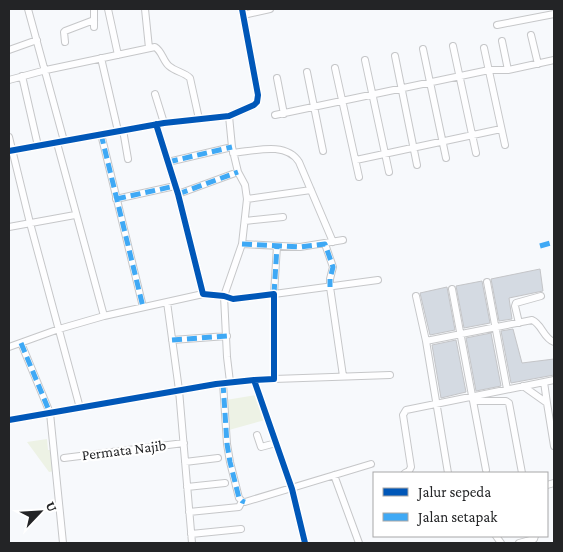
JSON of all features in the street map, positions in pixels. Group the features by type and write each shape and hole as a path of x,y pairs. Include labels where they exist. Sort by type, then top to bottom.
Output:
{"street":[{"path":"28,9 46,70 75,214 104,316"},
{"path":"65,42 65,31 94,24 94,9"},
{"path":"108,9 118,55"},
{"path":"145,9 149,48"},
{"path":"11,151 156,124 233,114 254,106 258,99 242,12 270,9"},
{"path":"497,25 554,14"},
{"path":"531,35 538,64"},
{"path":"9,50 36,40"},
{"path":"502,41 508,70"},
{"path":"453,46 476,153"},
{"path":"9,80 46,70 157,47 170,67 190,78 199,119"},
{"path":"484,48 505,145"},
{"path":"422,49 446,158"},
{"path":"395,56 417,165"},
{"path":"101,58 128,159"},
{"path":"365,60 388,172"},
{"path":"274,115 489,70 508,70 554,60"},
{"path":"335,68 359,177"},
{"path":"307,72 323,151"},
{"path":"22,76 38,146"},
{"path":"277,78 284,114"},
{"path":"156,94 164,123"},
{"path":"233,114 233,150 238,172 245,184 247,199 242,244 224,296 227,336 226,383 230,462 239,498 242,502"},
{"path":"156,124 178,194 202,294"},
{"path":"356,160 501,129"},
{"path":"101,134 143,307"},
{"path":"9,137 11,151 80,408"},
{"path":"168,162 233,150 279,149 289,152 298,159 333,242"},
{"path":"178,194 238,172"},
{"path":"116,199 175,186"},
{"path":"247,199 311,190"},
{"path":"9,226 75,214"},
{"path":"245,221 283,217"},
{"path":"242,244 300,246 343,240"},
{"path":"325,244 333,266 330,288 343,376"},
{"path":"274,379 274,294 277,246"},
{"path":"9,347 59,328 202,294 224,296 233,299 330,288 378,280"},
{"path":"487,282 507,389"},
{"path":"452,289 486,470"},
{"path":"416,296 426,341 448,472"},
{"path":"519,323 516,303 541,296"},
{"path":"167,302 179,390 192,543"},
{"path":"426,341 530,320 535,321 547,338 554,342"},
{"path":"172,340 227,336"},
{"path":"21,343 50,413 64,543"},
{"path":"9,420 226,383 274,379 390,375"},
{"path":"254,380 292,489 305,543"},
{"path":"407,472 411,467 403,414 409,409 473,398 554,380"},
{"path":"544,382 554,446"},
{"path":"523,386 546,403"},
{"path":"473,398 510,403 522,472"},
{"path":"9,414 17,419"},
{"path":"257,435 261,447 276,443"},
{"name":"Permata Najib","path":"64,458 184,443"},
{"path":"185,462 218,458"},
{"path":"242,502 292,489 371,464"},
{"path":"334,475 359,543"},
{"path":"187,487 225,483"},
{"path":"189,512 239,507 242,502"},
{"path":"191,534 241,529"},
{"path":"519,543 534,539 535,537"}],"shaded area":[{"path":"256,395 265,420 229,430 226,400"},
{"path":"47,439 48,450 52,450 55,471 49,472 27,442"}],"building":[{"path":"540,269 543,291 509,298 512,319 499,321 491,279"},
{"path":"482,281 490,323 464,328 456,286"},
{"path":"447,287 455,330 430,335 420,293"},
{"path":"513,329 522,363 554,359 554,375 511,383 501,331"},
{"path":"491,333 501,386 476,391 466,338"},
{"path":"456,340 466,392 441,398 432,345"}],"marked path":[{"path":"101,134 143,307"},
{"path":"168,162 232,147"},
{"path":"178,194 238,172"},
{"path":"116,199 175,186"},
{"path":"540,246 554,242"},
{"path":"242,244 300,247 325,244 333,267 330,287"},
{"path":"274,294 277,246"},
{"path":"172,340 227,336"},
{"path":"21,343 50,413"},
{"path":"223,383 230,462 239,498 245,502"}],"cycle path":[{"path":"9,151 164,123 229,116 254,105 257,102 258,95 242,9"},
{"path":"156,124 178,194 203,294 233,299 274,294 274,379 254,380"},
{"path":"9,420 216,384 254,380 292,489 305,543"}]}
